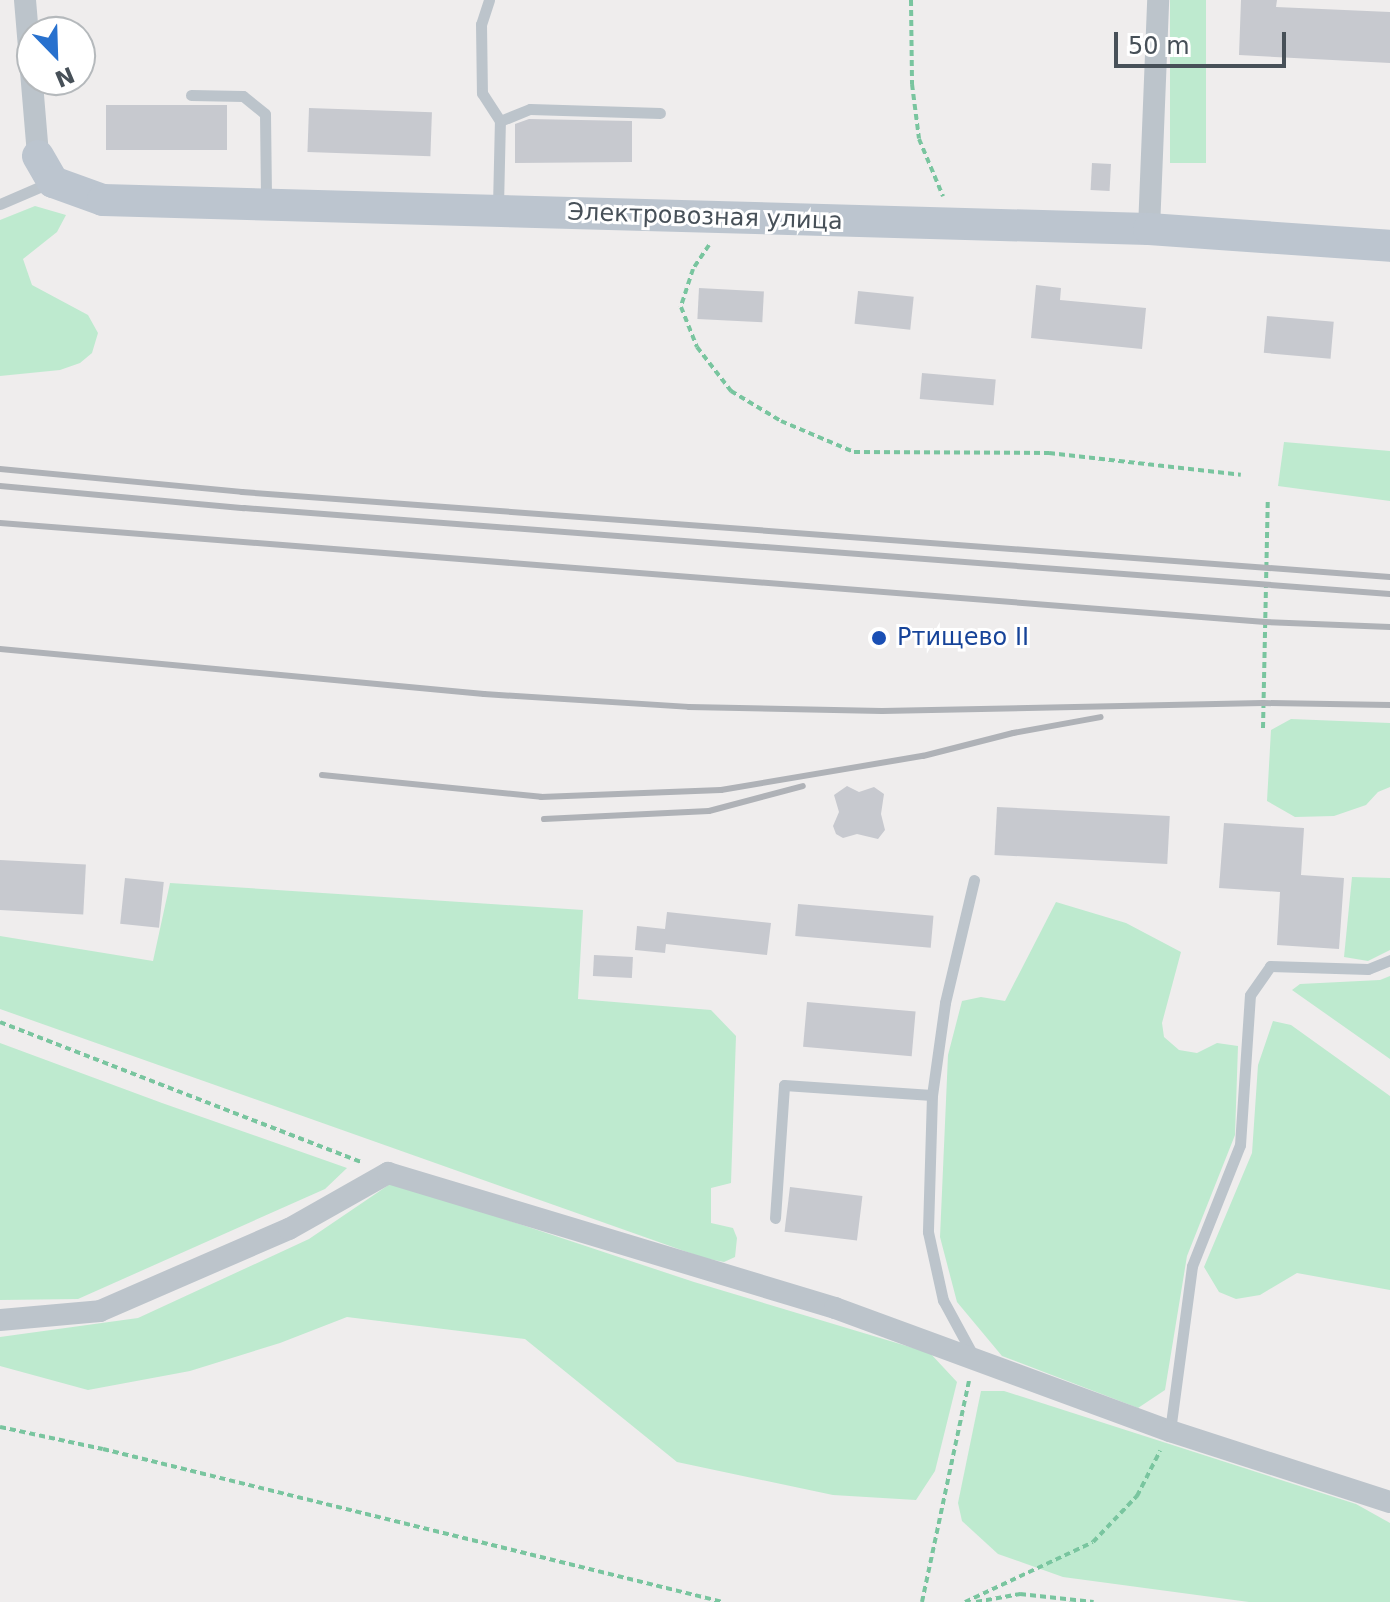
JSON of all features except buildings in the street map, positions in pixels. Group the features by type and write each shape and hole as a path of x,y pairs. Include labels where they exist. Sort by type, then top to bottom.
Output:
{"street":[{"path":"25,0 45,169"},
{"path":"1149,229 1158,0"},
{"name":"Электровозная улица","path":"45,169 103,200 1149,229 1390,246"},
{"path":"0,1320 100,1311 289,1229 388,1173 835,1308 1170,1431 1378,1495 1390,1502"}],"lane":[{"path":"489,0 481,24 482,93 500,121 498,211"},
{"path":"191,95 243,96 265,114 266,205"},
{"path":"500,121 530,109 660,113"},
{"path":"0,204 45,169"},
{"path":"974,880 945,1003 932,1095 928,1232 943,1300 974,1357"},
{"path":"1170,1431 1192,1266 1240,1145 1250,995 1270,966 1368,969 1390,960"},
{"path":"775,1218 784,1085 932,1095"}],"path":[{"path":"911,0 912,84 919,139 954,224"},
{"path":"727,217 693,269 681,307 697,347 731,391 781,421 854,452 1049,453 1241,475"},
{"path":"1263,728 1268,498"},
{"path":"0,1022 388,1173"},
{"path":"922,1602 974,1357"},
{"path":"0,1427 723,1602"},
{"path":"965,1602 1093,1542 1137,1496 1170,1431"},
{"path":"976,1602 1020,1594 1094,1602"}],"green space":[{"path":"1170,0 1206,0 1206,163 1170,163"},
{"path":"35,206 66,215 57,232 23,259 32,285 88,315 98,333 92,353 80,363 60,370 0,376 0,220"},
{"path":"1284,442 1390,451 1390,501 1278,486"},
{"path":"1291,719 1390,723 1390,787 1378,792 1366,805 1334,816 1295,817 1267,801 1271,730"},
{"path":"1352,877 1390,878 1390,950 1368,961 1344,957"},
{"path":"170,883 583,910 578,999 711,1010 736,1036 731,1183 711,1188 711,1223 733,1228 737,1238 735,1257 724,1262 704,1258 0,1009 0,936 153,961"},
{"path":"1056,902 1126,923 1181,952 1162,1023 1164,1037 1179,1050 1197,1053 1217,1043 1238,1046 1235,1135 1187,1256 1165,1390 1138,1408 1002,1356 957,1302 940,1237 948,1055 962,1001 981,997 1005,1001"},
{"path":"1390,976 1390,1059 1292,990 1300,984 1380,980"},
{"path":"1273,1021 1291,1025 1390,1096 1390,1290 1297,1273 1260,1295 1236,1299 1219,1292 1204,1267 1252,1153 1258,1065"},
{"path":"0,1043 347,1168 325,1189 78,1299 0,1300"},
{"path":"393,1182 694,1282 930,1353 957,1382 935,1471 916,1500 833,1495 677,1462 525,1339 347,1317 280,1343 190,1371 88,1390 0,1366 0,1337 138,1318 309,1239"},
{"path":"981,1391 1004,1391 1356,1504 1390,1523 1390,1602 1249,1602 1063,1577 998,1554 962,1521 958,1503"}],"railway":[{"path":"0,469 242,492 1390,577"},
{"path":"0,486 244,508 1390,594"},
{"path":"0,523 1265,622 1390,627"},
{"path":"0,649 484,694 689,707 882,711 1263,703 1390,705"},
{"path":"322,775 541,797 721,790 923,756 1013,733 1101,717"},
{"path":"544,819 709,811 803,786"}],"place":[{"name":"Ртищево II","path":"879,638"}]}
